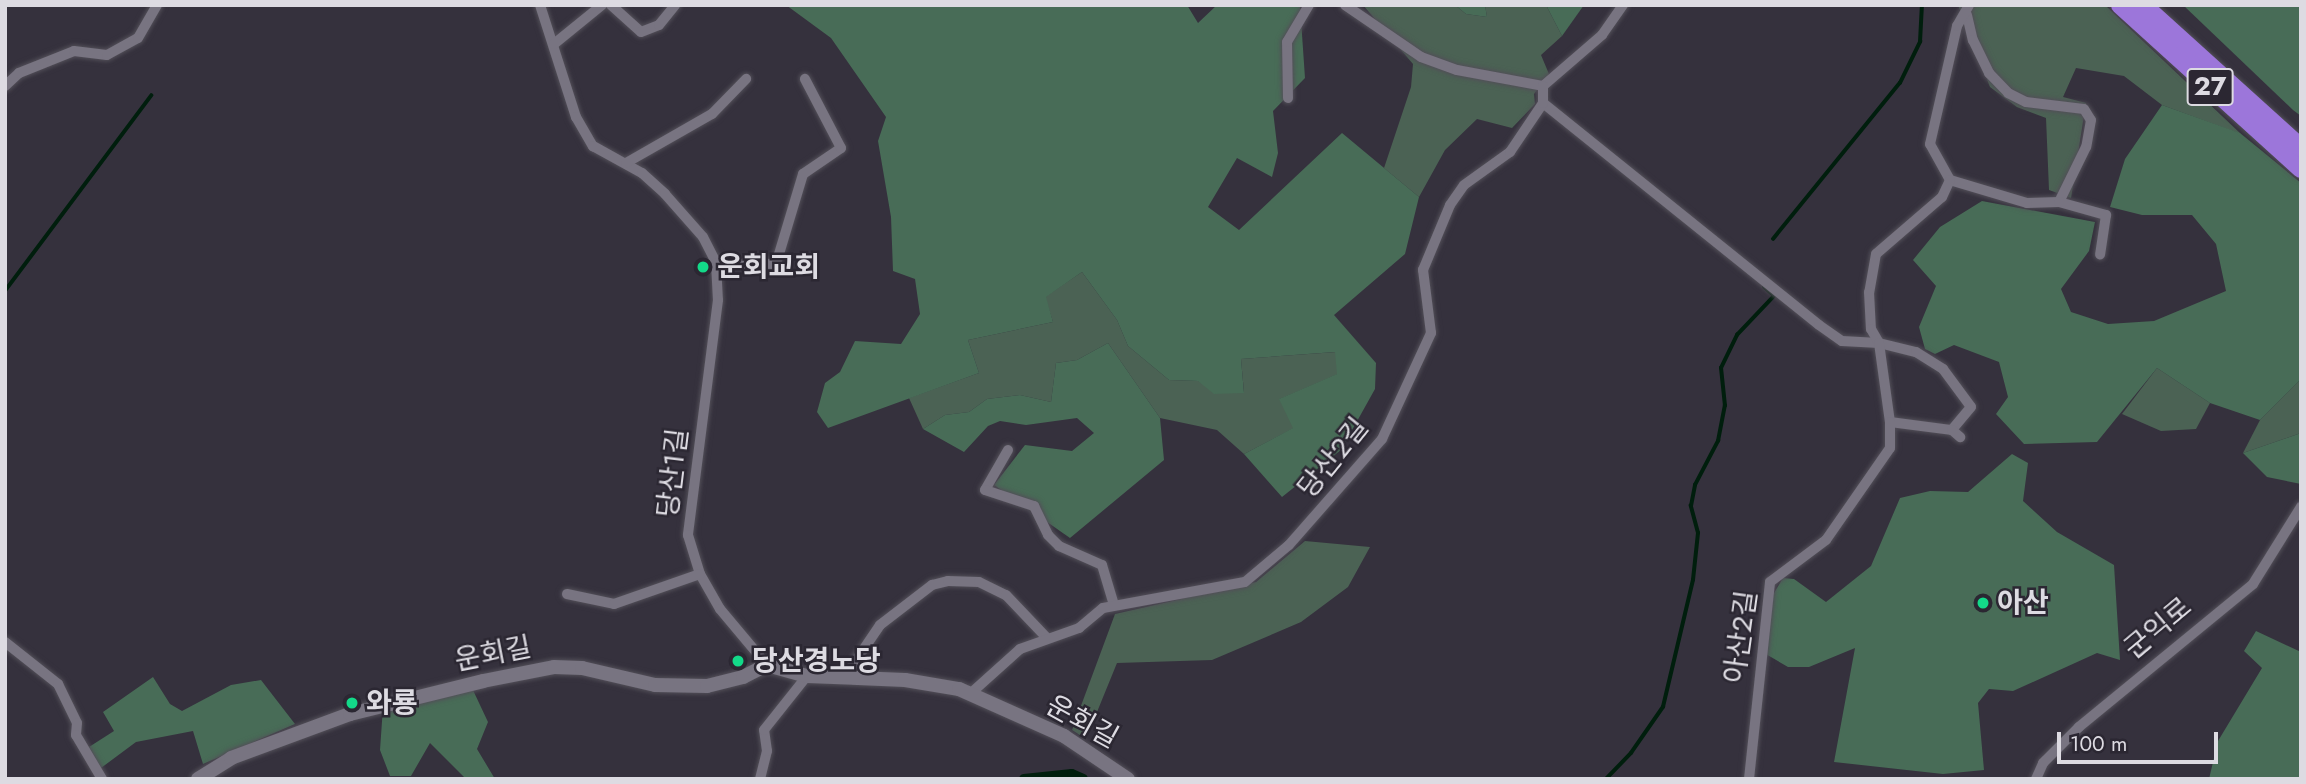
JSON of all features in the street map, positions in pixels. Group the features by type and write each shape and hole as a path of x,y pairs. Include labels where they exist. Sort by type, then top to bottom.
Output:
{"highway":[{"name":"27","path":"2120,5 2301,169"},
{"name":"27","path":"2143,5 2301,148"},
{"path":"2275,124 2301,141"},
{"path":"2275,146 2301,183"}],"street":[{"path":"5,86 35,65 74,51 107,55 138,38 157,5"},
{"name":"당산1길","path":"540,5 576,117 593,146 610,159 626,163 685,214 704,237 716,263 715,337 688,509 690,548 700,574 720,609 767,664"},
{"path":"554,44 602,5"},
{"path":"611,5 641,32 659,24 675,5"},
{"path":"1288,98 1287,42 1309,5"},
{"path":"1345,5 1421,57 1457,70 1543,86"},
{"path":"1543,86 1602,35 1623,5"},
{"path":"1968,10 1957,26 1932,123 1930,144 1950,180 2027,203 2059,202 2106,215 2100,255"},
{"path":"1968,10 1973,40 1989,73 2008,93 2026,102 2084,109 2091,120 2086,147 2059,202"},
{"path":"626,163 712,114 746,79"},
{"path":"716,263 776,264 803,174 842,148 805,79"},
{"path":"1543,86 1544,103 1819,325 1842,341 1879,343 1916,352 1943,369 1963,391 1970,407 1956,433 1890,422"},
{"name":"당산2길","path":"970,694 1020,649 1079,628 1114,605 1245,582 1289,545 1382,439 1432,333 1423,270 1450,205 1464,185 1510,152 1544,103"},
{"name":"아산2길","path":"1749,779 1770,582 1826,540 1890,448 1890,422 1879,343 1871,329 1869,292 1876,254 1942,197 1950,180"},
{"path":"1008,450 985,490 1034,506 1048,535 1059,545 1102,565 1114,605"},
{"name":"군익로","path":"2036,779 2043,763 2079,727 2253,584 2301,507"},
{"path":"567,594 614,604 700,574"},
{"path":"844,678 880,625 932,585 979,582 1006,596 1047,638"},
{"path":"5,642 58,684 77,723 76,735 102,779"},
{"name":"운회길","path":"198,779 230,758 349,714 483,681 554,667 582,668 654,685 707,687 743,677 767,664 807,676 933,682 970,694 1064,736 1128,779"},
{"path":"760,779 767,751 764,730 784,710 807,676"}],"green space":[{"path":"786,5 1187,5 1198,23 1217,5 1300,5 1305,78 1273,111 1278,153 1272,177 1237,158 1208,207 1239,230 1342,133 1419,197 1405,254 1334,315 1376,363 1375,389 1341,450 1282,497 1244,454 1293,428 1279,399 1337,374 1335,352 1241,359 1244,393 1214,394 1198,381 1169,380 1128,346 1117,320 1082,272 1046,297 1053,322 968,340 979,373 828,428 817,412 825,383 840,372 855,341 901,344 920,314 915,279 893,271 891,217 878,141 886,117 831,38"},
{"path":"1363,5 1455,5 1466,14 1487,17 1485,5 1546,5 1562,36 1541,55 1549,74 1534,94 1535,104 1512,128 1477,119 1445,150 1419,197 1384,168 1411,87 1413,64"},
{"path":"1455,5 1485,5 1487,17 1466,14"},
{"path":"1546,5 1584,5 1562,36"},
{"path":"1958,5 2105,5 2241,134 2162,105 2124,76 2076,68 2063,97 2086,103 2071,198 2049,190 2046,118 2017,107 1990,87"},
{"path":"2183,5 2301,5 2301,116 2293,110"},
{"path":"2162,105 2240,133 2301,183 2301,379 2260,420 2210,403 2157,368 2097,442 2024,444 1996,414 2008,397 1999,362 1954,345 1935,354 1925,349 1919,327 1936,286 1913,260 1940,227 1982,201 2095,222 2089,251 2061,289 2071,312 2108,324 2154,321 2226,291 2216,244 2192,215 2142,215 2110,207 2125,159"},
{"path":"1082,272 1117,320 1128,346 1169,380 1198,381 1244,392 1241,359 1336,352 1338,374 1280,399 1294,428 1244,454 1217,430 1160,418 1108,343 1077,360 1056,363 1051,402 1020,395 987,399 969,412 945,415 923,429 909,398 979,373 968,340 1053,322 1045,297"},
{"path":"1108,343 1160,418 1164,460 1070,538 994,485 1025,445 1072,451 1094,433 1077,418 1026,425 1000,421 988,426 964,452 923,429 945,415 969,412 987,399 1020,395 1051,402 1056,363 1077,360"},
{"path":"2157,368 2210,403 2196,429 2161,431 2122,414"},
{"path":"2301,379 2301,433 2243,453 2260,420"},
{"path":"2301,433 2301,484 2267,477 2243,453"},
{"path":"2012,454 2028,463 2023,501 2057,532 2114,565 2120,660 2097,653 2013,691 1989,689 1978,703 1984,770 1943,774 1834,762 1855,648 1809,667 1788,667 1764,653 1771,598 1783,578 1794,579 1826,602 1871,566 1900,498 1930,491 1968,492"},
{"path":"1305,541 1370,547 1348,587 1301,622 1212,660 1117,663 1086,739 1072,730 1115,614 1256,582"},
{"path":"2256,631 2301,652 2301,779 2209,779 2218,741 2262,668 2244,651"},
{"path":"153,677 170,704 182,711 231,685 261,680 295,724 203,764 193,731 136,742 101,768 89,747 114,731 103,712"},
{"path":"472,688 488,722 477,749 495,779 466,779 430,743 411,776 390,776 380,750 383,707"}],"waterway":[{"path":"1773,239 1900,83 1920,42 1922,5"},
{"path":"5,291 151,96"},
{"path":"1606,779 1631,753 1663,707 1693,580 1698,533 1691,506 1695,485 1718,441 1725,406 1721,368 1737,335 1774,296 1764,287"},
{"path":"1024,779 1072,774 1083,779"}],"place":[{"name":"운회교회","path":"703,267"},
{"name":"아산","path":"1983,603"},
{"name":"당산경노당","path":"738,661"},
{"name":"와룡","path":"352,703"}]}
